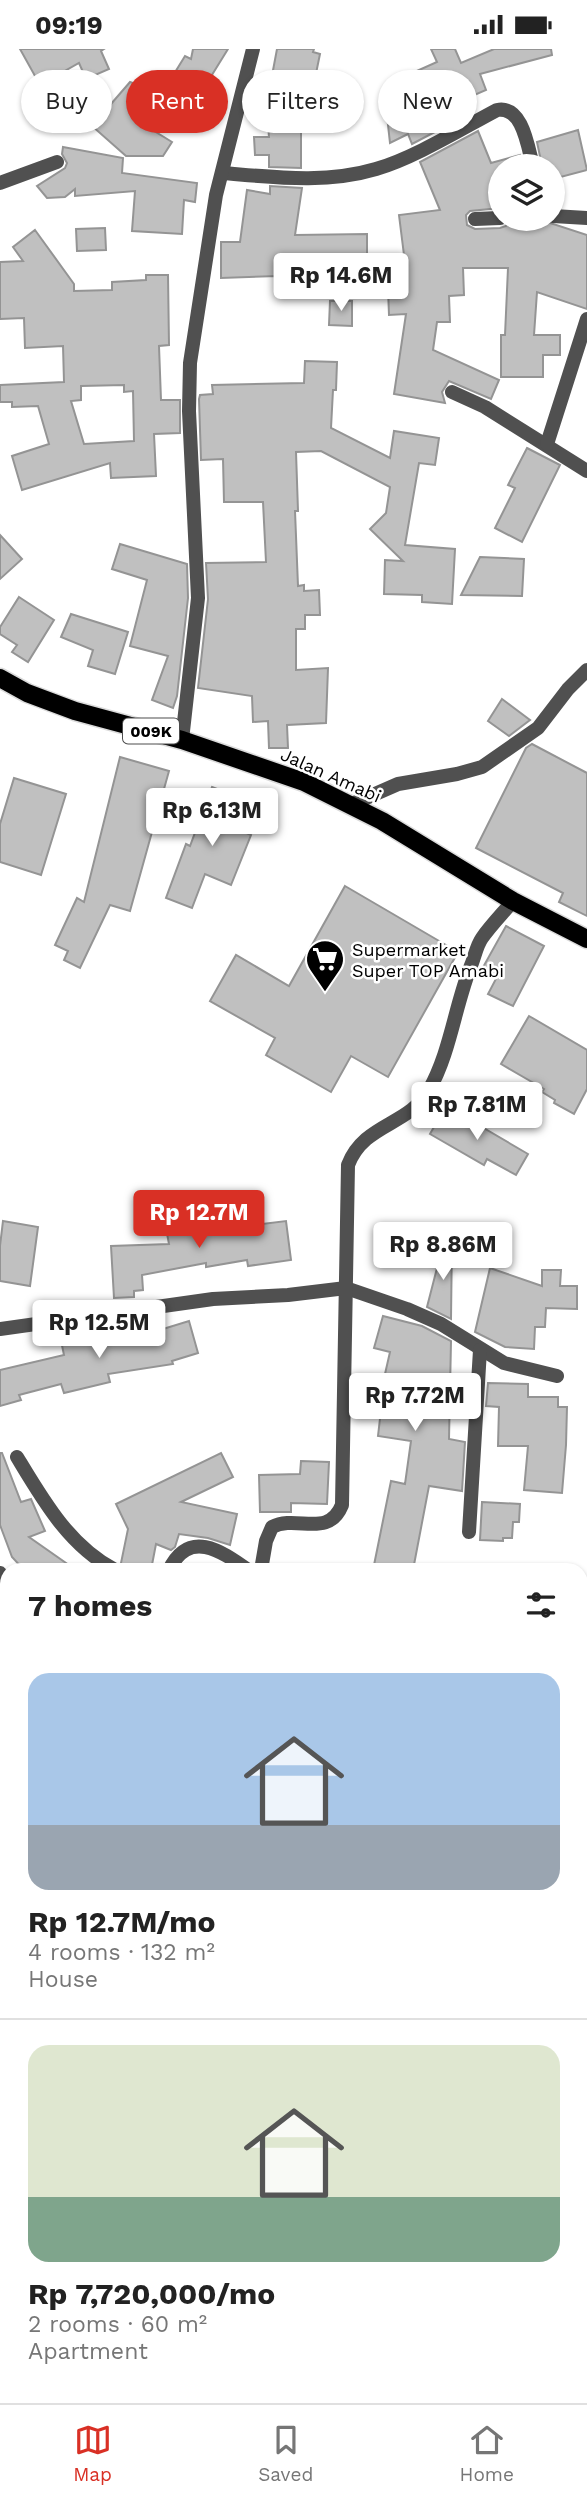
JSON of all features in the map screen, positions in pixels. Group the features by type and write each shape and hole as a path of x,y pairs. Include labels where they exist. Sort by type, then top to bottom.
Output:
{"main road":[{"name":"Jalan Amabi","path":"0,678 27,693 75,711 182,740 304,782 382,821 513,901 587,939"}],"street":[{"path":"182,740 198,598 188,411 190,363 209,235 253,49"},
{"path":"222,173 295,178 328,178 360,173 393,163 497,110 504,109 511,111 521,125 529,154"},
{"path":"0,183 57,162"},
{"path":"565,217 587,218"},
{"path":"475,219 488,218"},
{"path":"547,444 587,319"},
{"path":"452,392 485,407 587,471"},
{"path":"350,805 398,784 482,767 537,728 587,670"},
{"path":"262,1563 266,1541 272,1527 283,1523 322,1524 331,1521 342,1505 348,1165 360,1143 412,1110 428,1092 440,1066 463,985 481,939 513,901"},
{"path":"0,1329 213,1299 288,1295 346,1288 441,1324 504,1363 557,1376"},
{"path":"468,1532 480,1349"},
{"path":"17,1457 41,1497 74,1539 102,1563"},
{"path":"173,1563 180,1552 188,1547 199,1546 224,1553 238,1563"}],"building":[{"path":"20,49 104,49 101,51 109,69 82,70 79,63 67,70 32,70"},
{"path":"193,49 228,49 215,70 176,70 185,56 191,59"},
{"path":"277,49 314,49 313,52 320,54 317,70 273,70"},
{"path":"431,49 455,49 461,63 494,49 551,49 552,55 480,74 486,90 477,94 477,70 419,70 437,62"},
{"path":"126,87 126,133 157,133 172,142 163,156 126,156 100,133 112,133 112,103"},
{"path":"578,130 587,170 565,176 565,154 540,154 537,142"},
{"path":"477,132 488,156 488,209 470,211 466,215 467,225 475,229 488,228 488,231 565,231 565,228 587,235 587,309 537,292 534,335 560,335 560,355 543,355 543,377 501,377 501,335 505,335 508,268 463,268 464,295 449,296 450,322 437,322 433,350 499,380 491,399 449,381 442,392 445,403 394,394 406,314 389,315 388,289 339,289 339,264 297,265 293,288 276,284 277,276 221,278 221,242 240,242 247,190 270,194 270,186 302,188 295,235 367,234 367,256 404,255 399,215 440,210 420,162"},
{"path":"269,133 301,133 301,168 269,167 269,155 255,155 254,137 269,137"},
{"path":"389,133 433,133 412,144 408,134 390,143"},
{"path":"63,147 123,158 122,173 197,183 195,202 184,200 182,234 132,231 135,191 75,196 75,189 65,197 47,198 37,186 65,168 67,163 62,154"},
{"path":"105,228 106,250 77,251 76,229"},
{"path":"35,230 74,284 74,291 112,290 112,282 146,280 146,275 168,275 169,345 159,346 161,400 180,400 180,433 154,434 156,476 111,478 110,463 22,490 12,456 49,444 38,406 12,407 12,402 0,402 0,385 64,382 63,346 25,348 24,318 0,319 0,262 23,261 13,247","holes":["124,385 124,392 133,391 134,441 84,444 71,401 81,400 81,386"]},
{"path":"330,301 352,301 352,326 329,325"},
{"path":"305,361 337,362 331,428 390,458 394,431 439,438 435,465 419,463 405,545 455,549 452,604 422,602 422,595 384,594 385,560 403,561 370,529 386,513 390,487 321,451 296,452 298,586 304,585 304,591 319,590 320,615 305,615 305,629 296,629 296,670 328,668 326,723 287,725 288,748 269,748 268,721 253,722 252,696 198,688 208,599 206,563 266,562 263,502 224,502 223,459 201,460 199,399 200,395 213,394 212,385 304,383"},
{"path":"527,448 560,465 522,542 495,528 515,488 508,485"},
{"path":"0,535 22,559 0,579"},
{"path":"120,544 187,564 188,598 177,696 173,708 152,700 168,656 130,646 147,580 112,569"},
{"path":"480,557 524,559 522,596 461,595"},
{"path":"19,597 54,620 28,662 12,652 17,645 0,634 0,627"},
{"path":"71,614 128,632 115,674 88,666 93,650 61,637"},
{"path":"502,699 530,720 509,736 488,721"},
{"path":"532,744 587,773 587,916 559,902 563,893 476,848 526,748"},
{"path":"120,757 169,771 130,911 110,905 80,968 64,960 68,951 55,945 77,898 84,902"},
{"path":"14,778 66,794 41,875 0,862 0,824"},
{"path":"212,787 248,801 237,829 251,835 231,885 205,874 192,908 166,898 186,844 190,846"},
{"name":"Supermarket Super TOP Amabi","path":"345,886 458,952 388,1077 351,1056 331,1092 266,1055 275,1038 210,1001 236,955 289,986"},
{"path":"506,926 544,946 513,1006 488,994 497,977 482,969"},
{"path":"529,1016 587,1050 587,1089 574,1114 554,1103 555,1100 542,1092 544,1089 501,1064"},
{"path":"446,1106 528,1154 516,1175 487,1159 484,1165 430,1134"},
{"path":"226,1213 229,1228 286,1221 291,1260 248,1266 247,1260 206,1267 206,1263 142,1275 143,1290 134,1291 134,1297 114,1298 111,1246 169,1244 165,1223"},
{"path":"3,1221 38,1227 30,1286 0,1281"},
{"path":"445,1237 452,1238 451,1319 427,1307"},
{"path":"490,1268 542,1286 542,1270 561,1270 560,1286 577,1286 577,1309 546,1308 545,1327 535,1327 534,1349 505,1347 475,1332"},
{"path":"383,1316 422,1326 451,1341 449,1439 465,1442 462,1491 429,1486 414,1563 374,1563 391,1481 405,1484 411,1441 378,1436 381,1410 377,1409 390,1352 374,1348"},
{"path":"189,1321 198,1353 172,1361 173,1364 108,1374 110,1382 64,1393 61,1384 19,1395 21,1400 0,1406 0,1370 64,1355 60,1336 83,1331 86,1343 127,1336 126,1332 160,1322 163,1329"},
{"path":"462,1382 468,1382 467,1404 457,1403"},
{"path":"488,1383 528,1384 528,1397 558,1397 558,1407 567,1407 562,1493 524,1490 528,1446 498,1446 499,1407 486,1406"},
{"path":"2,1453 21,1502 31,1499 45,1531 29,1537 66,1563 18,1563 12,1557 0,1525"},
{"path":"221,1453 233,1477 181,1502 237,1514 230,1545 208,1538 179,1534 175,1547 171,1550 156,1544 152,1563 121,1563 128,1529 116,1504"},
{"path":"301,1461 329,1462 327,1504 291,1503 291,1512 260,1512 259,1475 300,1474"},
{"path":"482,1502 520,1504 519,1522 513,1522 512,1538 503,1538 503,1541 480,1540"}],"place":[{"name":"Supermarket Super TOP Amabi","path":"325,993"}]}
